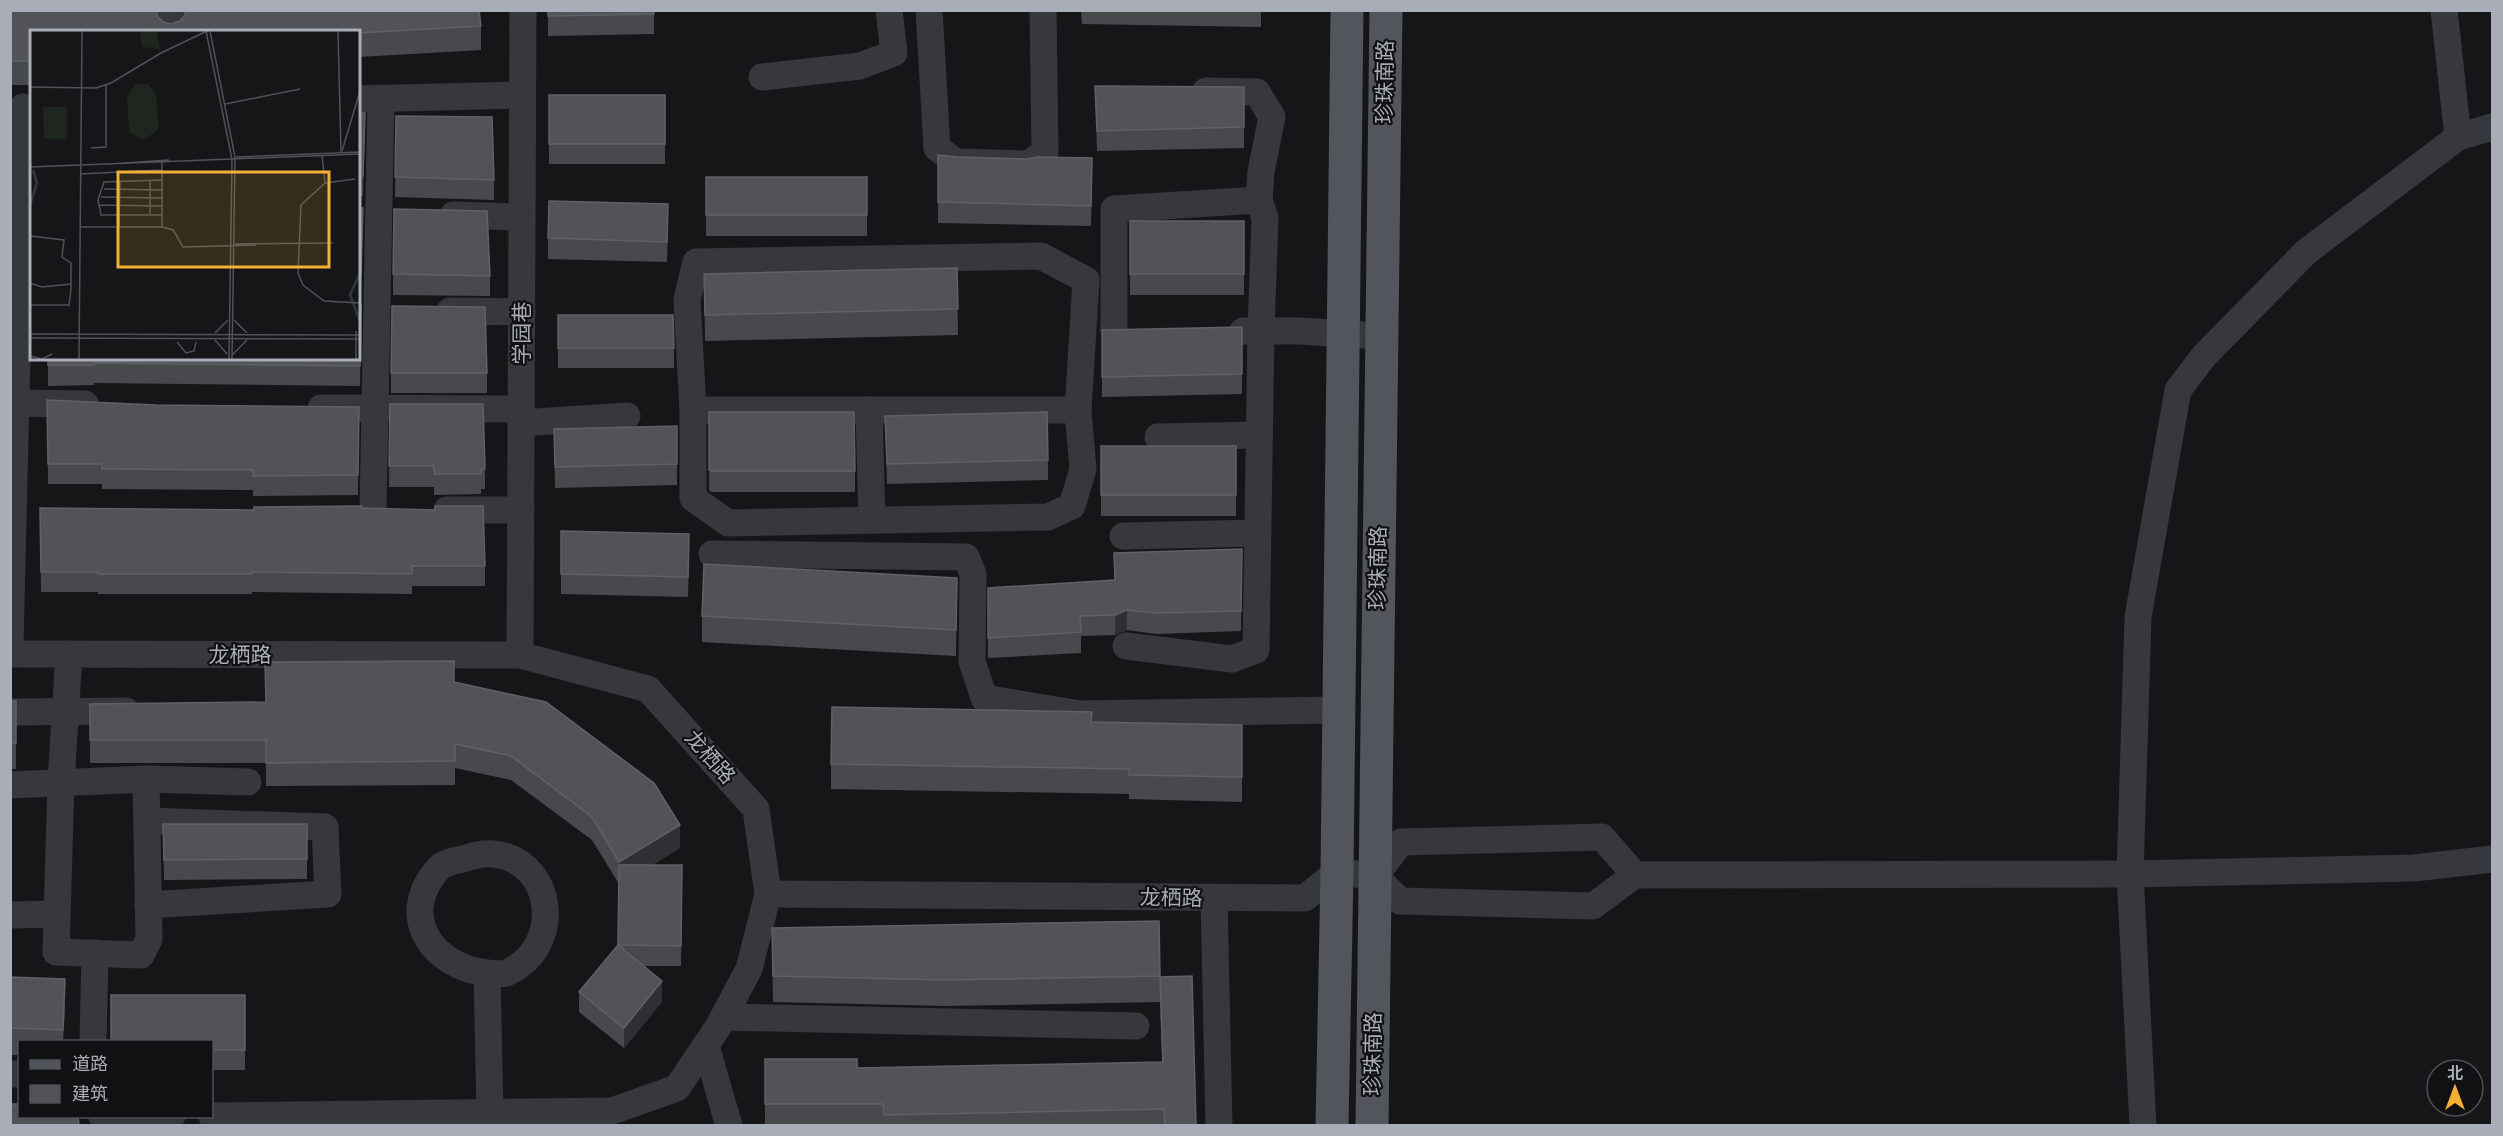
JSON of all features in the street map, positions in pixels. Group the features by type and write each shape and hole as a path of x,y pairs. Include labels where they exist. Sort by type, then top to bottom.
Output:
{"main road":[{"name":"珍珠南路","path":"1332,1125 1347,10"},
{"name":"珍珠南路","path":"1372,1125 1386,10"}],"street":[{"path":"170,10 171,30"},
{"name":"学园巷","path":"520,655 523,10"},
{"path":"762,77 860,66 894,53 889,10"},
{"path":"928,10 936,148 956,162 1028,164 1046,152 1043,10"},
{"path":"2444,10 2458,137"},
{"path":"1126,646 1232,659 1256,650 1265,218 1259,200 1261,172 1272,117 1257,92 1181,91"},
{"path":"521,510 384,511 374,409 388,310 393,213 370,99 522,95"},
{"path":"10,646 21,513 13,403 20,304 22,108"},
{"path":"2144,1125 2130,874 2138,617 2178,390 2204,356 2306,252 2458,137 2493,127"},
{"path":"1082,330 1125,330 1114,209 1259,200"},
{"path":"393,213 522,217"},
{"path":"1041,256 1086,280 1082,330 1077,410 1083,468 1072,506 1048,517 728,523 693,498 693,410 687,299 696,262 1041,256"},
{"path":"388,310 522,312"},
{"path":"1215,331 1382,336"},
{"path":"13,403 112,405"},
{"path":"291,408 374,409 521,416 627,416"},
{"path":"693,410 1077,410"},
{"path":"869,410 872,520"},
{"path":"1158,437 1259,435"},
{"path":"1123,536 1258,534"},
{"path":"712,554 966,557 973,574 972,661 984,698 1080,714 1339,710"},
{"name":"龙栖路","path":"10,654 520,655 648,689 756,809 768,894 1305,898 1337,872"},
{"path":"69,654 61,782 56,952 141,955 149,939 146,779"},
{"path":"10,712 147,711"},
{"path":"10,784 146,779 248,782"},
{"path":"147,821 325,827 328,894 148,905"},
{"path":"1375,876 1401,842 1602,837 1635,875"},
{"path":"474,854 504,856 516,861 535,878 543,892 544,928 536,951 517,968 504,974 487,973 466,969 433,947 423,933 421,902 424,891 438,868 474,854"},
{"path":"1337,872 1375,876 1400,902 1593,906 1635,875 2130,874 2414,868 2493,859"},
{"path":"213,1116 244,1120 612,1111 677,1088 706,1046 749,969 768,894"},
{"path":"1214,898 1219,1125"},
{"path":"10,915 57,914"},
{"path":"93,1040 95,953"},
{"path":"487,973 490,1113"},
{"path":"723,1017 1136,1026"},
{"path":"706,1046 729,1125"},
{"path":"102,1120 137,1118"}],"building":[{"path":"10,10 157,10 157,16 163,22 171,24 180,21 185,15 185,10 479,10 481,26 360,33 360,30 30,30 30,61 10,61"},
{"path":"548,10 654,10 654,14 548,16"},
{"path":"1095,86 1244,87 1244,127 1097,131"},
{"path":"549,95 665,95 665,144 549,144"},
{"path":"360,113 365,113 363,176 360,177"},
{"path":"396,116 492,117 494,180 395,177"},
{"path":"938,155 1028,159 1037,157 1092,158 1091,206 938,202"},
{"path":"706,177 867,177 867,215 706,215"},
{"path":"549,201 668,204 667,242 548,238"},
{"path":"360,207 363,208 360,274"},
{"path":"394,209 487,211 490,276 393,274"},
{"path":"1130,221 1244,221 1244,274 1130,274"},
{"path":"957,268 958,309 705,315 704,274"},
{"path":"361,305 360,366 94,363 94,365 48,365 48,360 360,360"},
{"path":"392,306 485,307 487,373 391,373"},
{"path":"558,315 673,315 674,348 558,348"},
{"path":"1242,327 1242,374 1102,377 1102,330"},
{"path":"47,400 156,405 359,407 358,475 253,476 253,470 102,469 102,464 48,464"},
{"path":"390,404 483,404 485,469 481,469 481,474 434,474 434,466 389,466"},
{"path":"709,412 854,412 855,471 711,471 709,470"},
{"path":"1047,412 1048,460 887,464 885,416"},
{"path":"677,426 677,464 555,467 554,429"},
{"path":"1101,446 1236,446 1236,495 1101,495"},
{"path":"362,506 362,508 435,510 435,506 483,506 485,566 412,566 412,574 41,572 40,508 254,510 254,507"},
{"path":"561,531 689,534 688,577 561,574"},
{"path":"1242,549 1241,611 1156,613 1127,610 1115,615 1080,616 1081,632 988,638 988,588 1115,580 1114,553"},
{"path":"704,564 957,578 956,630 702,616"},
{"path":"454,661 454,682 546,702 654,783 680,825 619,862 592,817 511,756 455,744 455,761 266,763 266,740 90,740 90,704 266,702 265,662"},
{"path":"10,701 16,701 16,743 10,743"},
{"path":"832,707 1092,712 1091,722 1242,725 1242,777 1129,775 1129,769 831,764"},
{"path":"163,824 307,824 307,859 164,860"},
{"path":"619,865 682,865 681,946 618,945"},
{"path":"1159,921 1160,976 945,980 773,976 772,928"},
{"path":"618,945 662,981 624,1028 579,992"},
{"path":"1192,976 1196,1125 1165,1125 1164,1109 884,1115 883,1104 765,1104 765,1059 857,1059 857,1068 1163,1062 1160,977"},
{"path":"10,977 65,979 63,1030 10,1028"},
{"path":"111,995 245,995 245,1050 213,1050 213,1040 111,1040"},
{"path":"10,1104 18,1104 18,1118 78,1118 79,1125 10,1125"}]}
